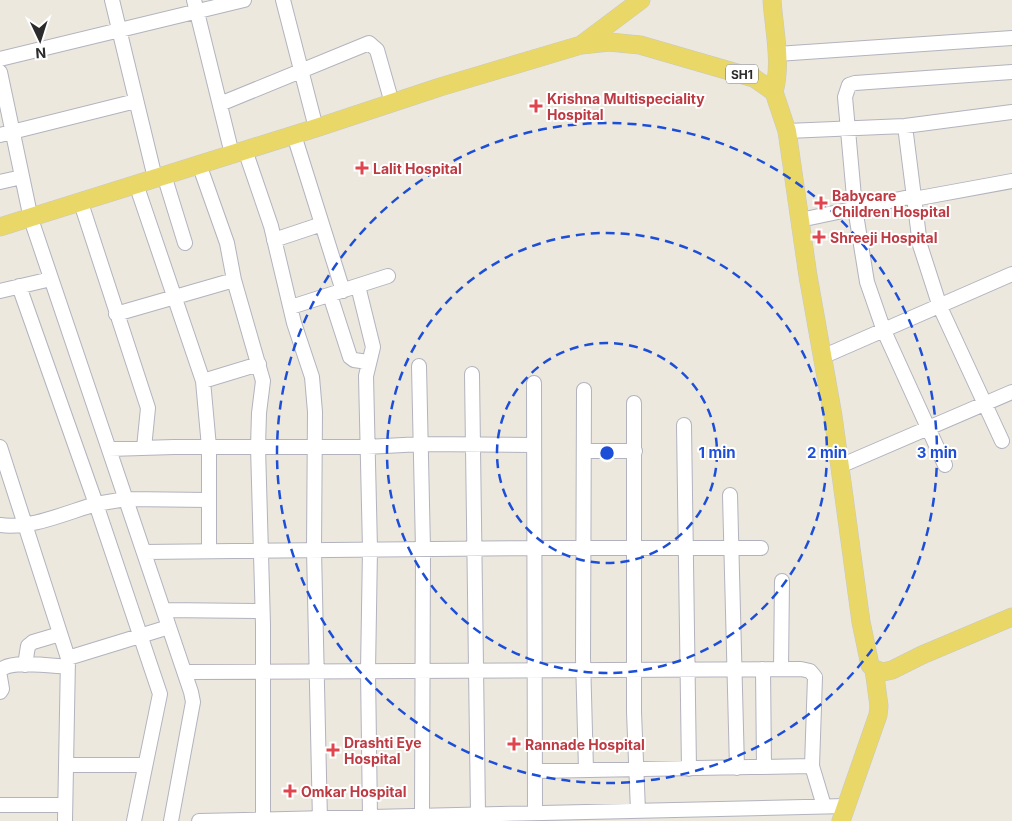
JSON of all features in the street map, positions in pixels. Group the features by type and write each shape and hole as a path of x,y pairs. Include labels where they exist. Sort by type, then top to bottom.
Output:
{"main road":[{"path":"582,45 641,0"},
{"path":"772,0 778,77 774,92"},
{"name":"SH1","path":"0,227 31,219 160,176 582,45 609,42 640,45 754,78 774,92 787,131 840,466 861,622 868,660 874,669"},
{"path":"843,813 878,715 879,706 874,669 892,670 930,651 1012,617"}],"street":[{"path":"112,0 136,101 160,176 185,243"},
{"path":"0,59 119,30 196,6 244,0"},
{"path":"283,0 316,128"},
{"path":"196,6 220,104 274,240 290,307 312,377 315,412 314,550 317,671 315,820"},
{"path":"777,54 1012,38"},
{"path":"220,104 369,43 377,50 392,103"},
{"path":"0,72 6,133 22,176 31,219 185,672 193,702 170,821"},
{"path":"945,465 927,430 884,331 867,282 855,208 845,97 849,85 855,83 1012,72"},
{"path":"6,133 136,101"},
{"path":"787,131 905,126 1012,112"},
{"path":"905,126 920,245 940,307 1002,441"},
{"path":"294,135 322,224 350,357 354,360 368,362"},
{"path":"199,164 227,243 234,280 263,381 259,413 258,447 261,496 263,820"},
{"path":"0,182 22,176"},
{"path":"800,220 914,197 1012,181"},
{"path":"136,184 203,381 209,447 209,550"},
{"path":"81,203 148,408 144,448"},
{"path":"274,240 322,224"},
{"path":"290,307 388,276"},
{"path":"822,357 1011,278"},
{"path":"0,290 51,279"},
{"path":"116,314 234,280"},
{"path":"20,286 160,694 134,821"},
{"path":"358,286 372,341 366,376 366,447 370,549 368,671 370,817"},
{"path":"203,381 259,364"},
{"path":"419,366 422,444 422,670 428,817"},
{"path":"472,374 476,548 478,814"},
{"path":"534,383 535,813"},
{"path":"584,390 586,770"},
{"path":"840,466 1012,392"},
{"path":"634,403 634,670 638,810"},
{"path":"684,426 688,769"},
{"path":"109,449 366,447 422,444 533,445"},
{"path":"0,447 27,524 68,663 65,821"},
{"path":"584,451 635,451"},
{"path":"730,495 737,768"},
{"path":"0,525 27,524 96,504 126,499 209,500"},
{"path":"144,552 476,548 761,548"},
{"path":"781,669 782,581"},
{"path":"164,610 262,611"},
{"path":"0,671 4,667 25,664 68,663 169,627"},
{"path":"25,664 28,646 32,642 60,634"},
{"path":"763,669 764,767"},
{"path":"185,672 801,669 810,671 815,677 812,766 824,806"},
{"path":"0,677 2,689 0,692"},
{"path":"66,765 144,765"},
{"path":"534,771 812,766"},
{"path":"0,805 65,805"},
{"path":"199,821 315,820 478,814 824,806 843,813"}],"place":[{"name":"Krishna Multispeciality Hospital","path":"536,106"},
{"name":"Lalit Hospital","path":"362,168"},
{"name":"Babycare Children Hospital","path":"821,203"},
{"name":"Shreeji Hospital","path":"819,237"},
{"name":"Rannade Hospital","path":"514,744"},
{"name":"Drashti Eye Hospital","path":"333,750"},
{"name":"Omkar Hospital","path":"290,791"}]}
